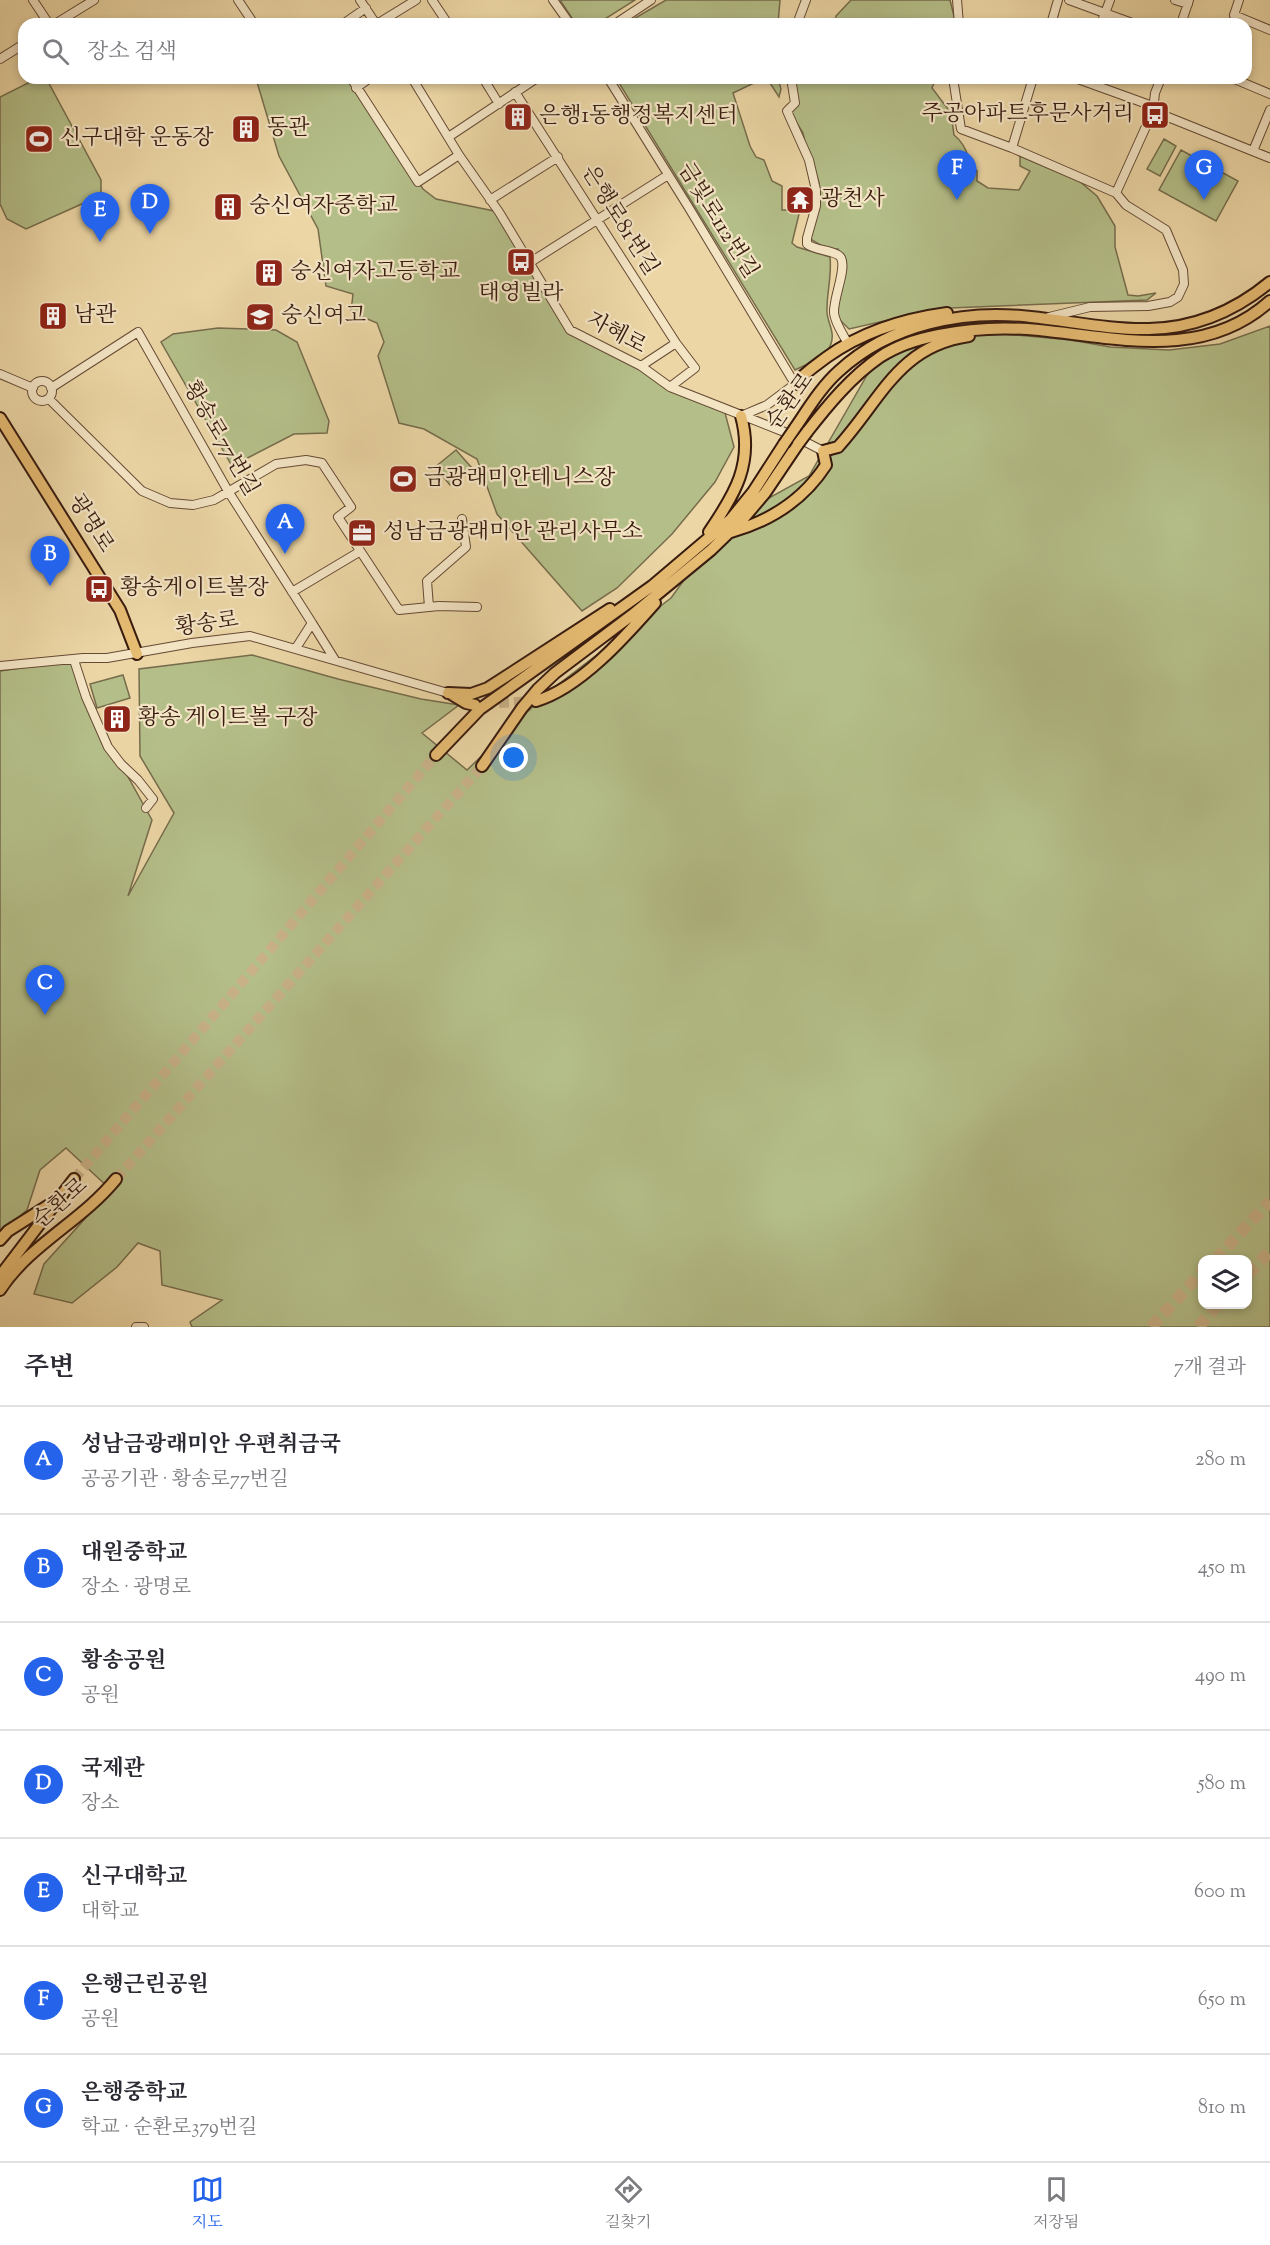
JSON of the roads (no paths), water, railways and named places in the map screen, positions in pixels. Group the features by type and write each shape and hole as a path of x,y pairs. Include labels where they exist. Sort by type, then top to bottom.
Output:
{"main road":[{"name":"순환로","path":"436,755 480,709 652,586 744,506 814,400 839,371 880,342 906,330 932,322 984,315 1043,318 1129,328 1167,327 1210,318 1230,310 1255,295 1270,282"},
{"name":"순환로","path":"483,766 522,708 546,681 675,581 728,533 765,493 824,410 860,374 880,358 918,339 959,331 1014,328 1116,340 1181,339 1215,334 1229,329 1258,313 1270,302"},
{"path":"795,384 804,373 848,342 870,332 919,317 947,313 984,315"},
{"path":"728,533 753,526 778,512 802,494 826,465 823,451 841,443 896,373 915,355 963,337 1014,328"},
{"path":"702,542 726,507 743,469 747,441 741,416"},
{"name":"광명로","path":"0,418 120,610 137,654"},
{"path":"536,701 547,697 581,675 620,642 675,581"},
{"path":"448,693 471,694 488,688 595,618 652,586"},
{"path":"448,693 466,703 475,705"},
{"name":"순환로","path":"2,1283 57,1200 74,1179"},
{"name":"순환로","path":"2,1283 24,1261 96,1202 116,1179"},
{"path":"0,1240 8,1231 57,1200"}],"street":[{"path":"33,0 45,18"},
{"path":"64,18 93,0"},
{"path":"360,0 373,18"},
{"path":"387,18 416,0"},
{"path":"432,0 444,18"},
{"path":"553,0 566,18"},
{"path":"624,18 651,0"},
{"path":"800,18 806,0"},
{"path":"957,0 958,18"},
{"path":"1053,18 1058,0"},
{"path":"1069,0 1117,18"},
{"path":"1103,18 1110,0"},
{"path":"1175,0 1189,2 1183,18"},
{"path":"1239,0 1234,15 1241,18"},
{"path":"241,1 251,18"},
{"path":"352,18 366,8"},
{"path":"1252,22 1270,30"},
{"path":"0,59 18,48"},
{"path":"354,84 418,182 459,155"},
{"path":"356,88 362,84"},
{"name":"자혜로","path":"418,84 459,155 490,200 570,330 641,366 670,387 792,435 823,451"},
{"path":"487,84 499,104"},
{"path":"450,136 527,84"},
{"name":"금빛로112번길","path":"612,84 795,384"},
{"path":"792,84 795,103 787,111 809,160 816,190 816,206 807,244 841,257 842,264 835,296 834,315 848,342"},
{"path":"954,84 961,129 1012,148 1116,193 1126,205 1166,230 1183,270 1184,284 1178,297 1170,302 1148,306 1090,308 1043,318"},
{"path":"1012,148 1031,84"},
{"path":"1093,84 1147,104 1153,111 1270,158"},
{"path":"1116,193 1153,111 1159,84"},
{"path":"1246,84 1270,94"},
{"name":"은행로81번길","path":"514,92 676,343 695,368 670,387"},
{"path":"1253,151 1270,110"},
{"path":"490,200 558,157"},
{"path":"529,263 668,175"},
{"name":"황송로77번길","path":"51,388 138,332 228,491 335,660"},
{"path":"641,366 676,343"},
{"path":"0,374 33,388"},
{"path":"40,382 47,383 51,388 52,394 44,401 38,400 33,395 33,388 40,382"},
{"path":"741,416 767,405 795,384"},
{"path":"49,399 142,491 170,503 193,505 214,500 276,464 306,460 322,463 351,507 338,517 399,610 429,607 477,607"},
{"path":"429,607 427,581 466,547 462,519"},
{"path":"292,592 359,552"},
{"path":"296,648 312,623"},
{"name":"황송로","path":"0,666 137,654 192,643 250,636 448,693"},
{"path":"74,660 86,697 108,747 153,799 146,808"},
{"path":"136,1327 144,1327"}],"tunnel":[{"path":"484,704 534,701"},
{"path":"74,1179 436,755"},
{"path":"116,1179 482,766"},
{"path":"1220,1255 1270,1201"},
{"path":"1252,1271 1270,1251"},
{"path":"1151,1327 1198,1276"},
{"path":"1198,1327 1214,1309"}],"place":[{"name":"주공아파트후문사거리","path":"1155,115"},
{"name":"은행1동행정복지센터","path":"518,117"},
{"name":"동관","path":"246,129"},
{"name":"신구대학 운동장","path":"39,139"},
{"name":"광천사","path":"800,200"},
{"name":"은행근린공원","path":"957,200"},
{"name":"은행중학교","path":"1204,200"},
{"name":"숭신여자중학교","path":"228,207"},
{"name":"국제관","path":"150,234"},
{"name":"신구대학교","path":"100,242"},
{"name":"태영빌라","path":"521,262"},
{"name":"숭신여자고등학교","path":"269,273"},
{"name":"남관","path":"53,316"},
{"name":"숭신여고","path":"260,317"},
{"name":"금광래미안테니스장","path":"403,479"},
{"name":"성남금광래미안 관리사무소","path":"362,533"},
{"name":"성남금광래미안 우편취금국","path":"285,554"},
{"name":"대원중학교","path":"50,586"},
{"name":"황송게이트볼장","path":"99,589"},
{"name":"황송 게이트볼 구장","path":"117,719"},
{"name":"황송공원","path":"45,1015"}]}
